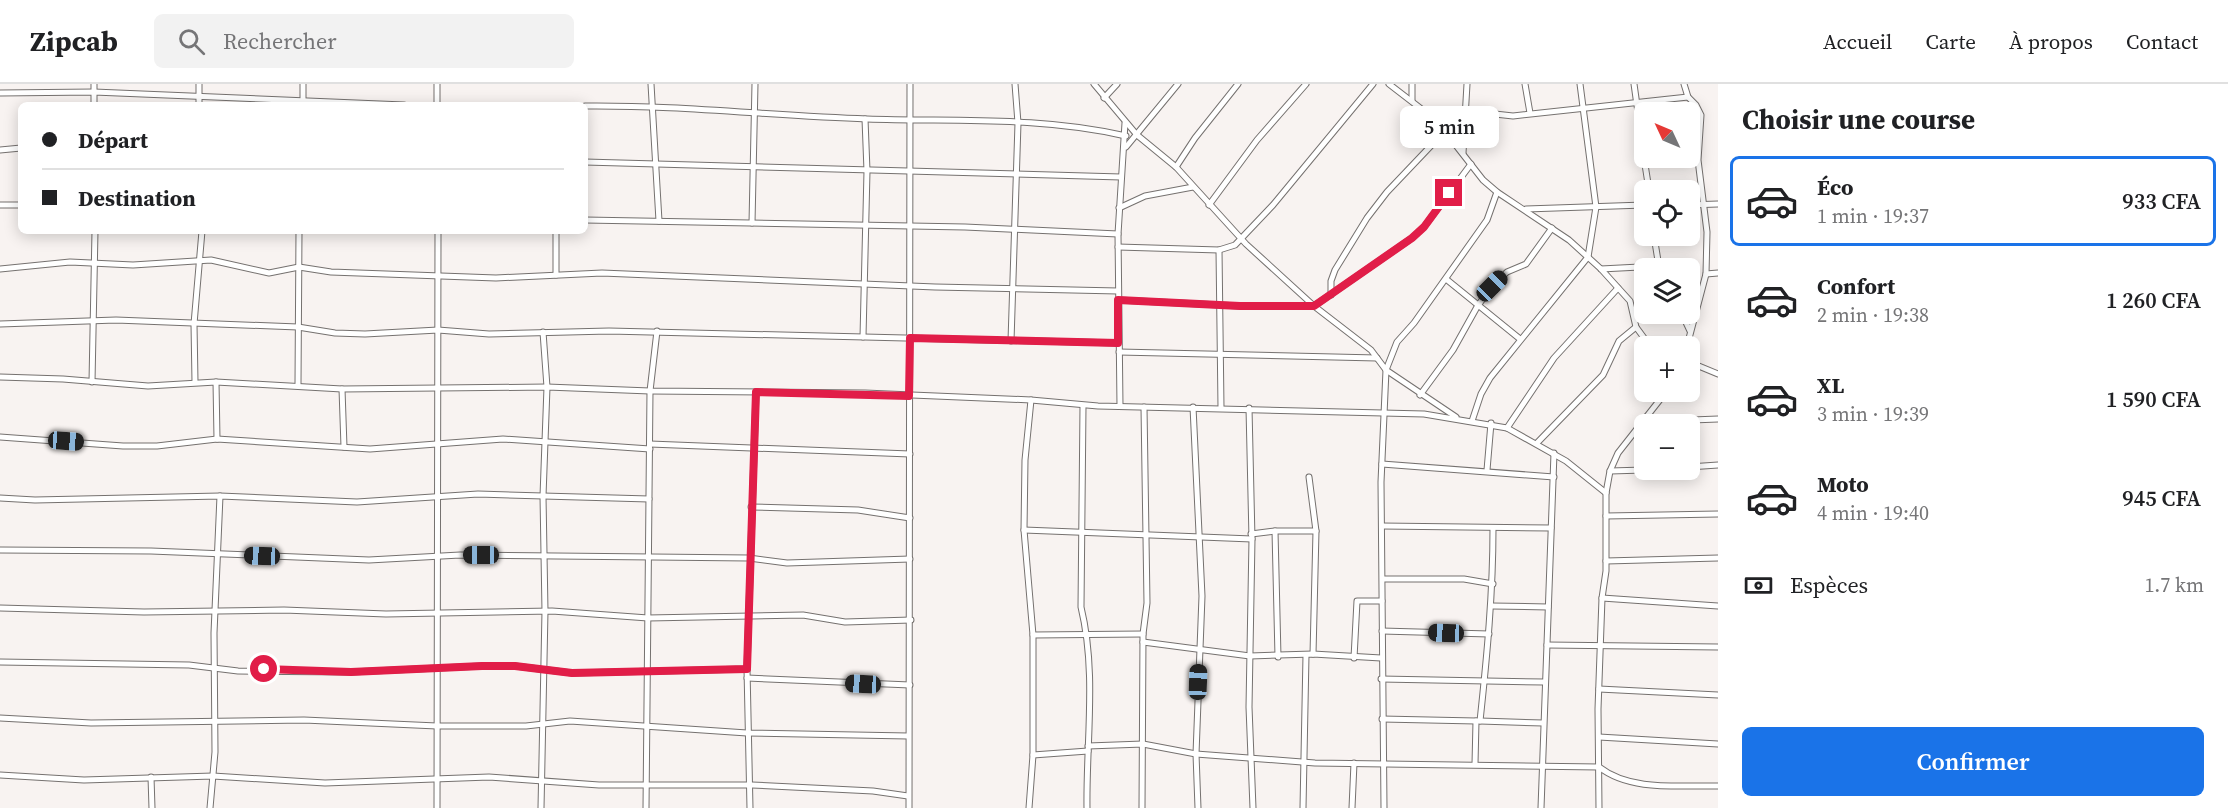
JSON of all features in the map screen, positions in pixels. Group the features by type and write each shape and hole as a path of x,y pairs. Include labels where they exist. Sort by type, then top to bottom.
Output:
{"street":[{"path":"94,84 94,102"},
{"path":"199,84 199,102"},
{"path":"303,84 303,102"},
{"path":"437,84 437,102"},
{"path":"651,84 659,221"},
{"path":"752,223 755,84"},
{"path":"909,808 910,84"},
{"path":"1011,341 1018,123 1015,84"},
{"path":"1094,84 1125,123 1176,167 1241,239 1314,306 1371,350 1386,370 1457,418"},
{"path":"1104,98 1117,84"},
{"path":"1126,147 1178,84"},
{"path":"1176,167 1195,138 1238,84"},
{"path":"1209,205 1257,140 1306,84"},
{"path":"1118,247 1219,250 1235,245 1282,196 1373,84"},
{"path":"1389,84 1445,131 1471,165 1497,192 1552,228 1601,269 1630,302 1636,327 1643,336"},
{"path":"1412,84 1412,101"},
{"path":"1463,154 1463,137 1467,117 1467,84"},
{"path":"1525,84 1530,113"},
{"path":"1472,421 1481,394 1520,339 1588,257 1596,207 1580,84"},
{"path":"1634,84 1637,102"},
{"path":"1684,84 1688,97 1696,105 1701,115 1698,160 1707,232 1706,274 1689,336"},
{"path":"0,93 94,92 286,102"},
{"path":"1646,102 1688,97"},
{"path":"1467,117 1486,113 1513,116 1634,103"},
{"path":"588,106 651,106 864,119 969,119 1068,126 1126,136"},
{"path":"863,337 867,171 864,119"},
{"path":"1120,406 1118,234 1121,177 1126,147 1125,123"},
{"path":"1331,295 1331,281 1335,270 1367,218 1387,192 1445,131"},
{"path":"0,150 18,148"},
{"path":"588,162 1121,177"},
{"path":"1118,300 1220,305 1314,306 1424,227 1471,165"},
{"path":"1119,208 1145,196 1193,187"},
{"path":"1384,808 1381,658 1382,464 1386,370 1397,342 1414,323 1487,220 1497,192"},
{"path":"1700,205 1718,204"},
{"path":"0,205 18,205"},
{"path":"1524,209 1634,205"},
{"path":"588,220 911,226 1118,234"},
{"path":"1420,395 1454,350 1477,307 1502,276 1526,264 1552,228"},
{"path":"92,382 95,234"},
{"path":"195,382 194,324 202,234"},
{"path":"298,385 299,234"},
{"path":"437,808 436,388 438,330 436,276 438,234"},
{"path":"556,234 556,275"},
{"path":"1219,250 1221,407"},
{"path":"0,269 70,262 133,266 211,260 269,273 298,267 331,272 496,278 602,273 863,282 911,286 1118,291"},
{"path":"1601,269 1634,268"},
{"path":"1706,274 1718,273"},
{"path":"1446,279 1477,307 1520,339"},
{"path":"1507,428 1558,353 1618,288"},
{"path":"0,324 95,319 298,327 335,333 365,334 438,330 489,334 657,331 1118,343"},
{"path":"1687,324 1690,331"},
{"path":"1537,442 1603,375 1619,340 1636,327"},
{"path":"646,808 650,392 657,331"},
{"path":"542,808 545,611 543,496 547,387 543,332"},
{"path":"1119,352 1377,358"},
{"path":"1700,367 1718,374"},
{"path":"0,377 148,386 216,382 342,389 547,387 650,392 909,396 1031,400 1083,405 1385,413 1457,418 1491,423 1537,442 1606,493"},
{"path":"216,382 218,439"},
{"path":"342,389 344,447"},
{"path":"750,808 752,785 747,733 747,669 756,392"},
{"path":"1029,808 1033,755 1033,635 1024,530 1025,460 1031,400"},
{"path":"1648,414 1658,402"},
{"path":"1083,405 1081,608 1088,636 1090,684 1087,808"},
{"path":"1142,808 1143,634 1147,603 1144,534 1144,407"},
{"path":"1193,407 1202,596 1197,754 1198,808"},
{"path":"1249,408 1252,536 1250,759 1253,808"},
{"path":"1700,420 1718,419"},
{"path":"1487,471 1491,423"},
{"path":"1599,808 1599,689 1602,598 1606,561 1606,493 1610,471 1618,453 1634,432"},
{"path":"0,437 123,446 157,446 218,439 370,448 503,439 910,454"},
{"path":"1541,808 1540,766 1554,453"},
{"path":"1382,464 1554,477"},
{"path":"1700,466 1718,465"},
{"path":"1610,471 1634,470"},
{"path":"1303,808 1316,531 1309,477"},
{"path":"0,498 34,500 220,496 357,502 478,494 649,499"},
{"path":"210,808 213,776 220,496"},
{"path":"751,507 810,507 910,518"},
{"path":"1606,516 1718,514"},
{"path":"1383,526 1551,528"},
{"path":"1475,764 1492,606 1492,528"},
{"path":"1024,530 1198,538 1252,536 1275,531 1316,531"},
{"path":"1275,531 1278,657"},
{"path":"0,550 369,560 437,555 749,558 787,563 910,559"},
{"path":"1606,561 1718,558"},
{"path":"1383,579 1446,578 1493,584"},
{"path":"1602,598 1718,606"},
{"path":"1354,658 1356,603 1359,600 1382,601"},
{"path":"1492,606 1548,607"},
{"path":"0,608 438,614 448,611 545,611 648,618 822,616 845,622 911,620"},
{"path":"1382,631 1489,634"},
{"path":"1033,635 1143,634"},
{"path":"1143,642 1250,656 1310,655 1381,658"},
{"path":"1547,645 1718,647"},
{"path":"0,662 178,664 214,669 351,672 418,670 438,666 515,666 543,671 647,673 747,669"},
{"path":"747,678 910,685"},
{"path":"1381,679 1544,682"},
{"path":"1599,689 1718,695"},
{"path":"0,718 91,723 304,720 437,726 526,726 544,723 604,722 747,733 908,736"},
{"path":"1382,718 1543,723"},
{"path":"1599,737 1718,744"},
{"path":"1033,755 1143,744 1197,754 1304,762 1599,767 1607,774 1633,783 1718,786"},
{"path":"1352,808 1354,763"},
{"path":"0,775 84,780 213,776 325,783 489,777 599,785 752,785 873,791 908,796"},
{"path":"151,777 152,808"}],"route":[{"path":"264,669 351,672 418,670 438,666 515,666 561,673 647,673 747,669 751,489 756,392 865,393 909,396 910,338 1118,343 1118,300 1240,306 1314,306 1412,238 1424,227 1449,193"}]}
